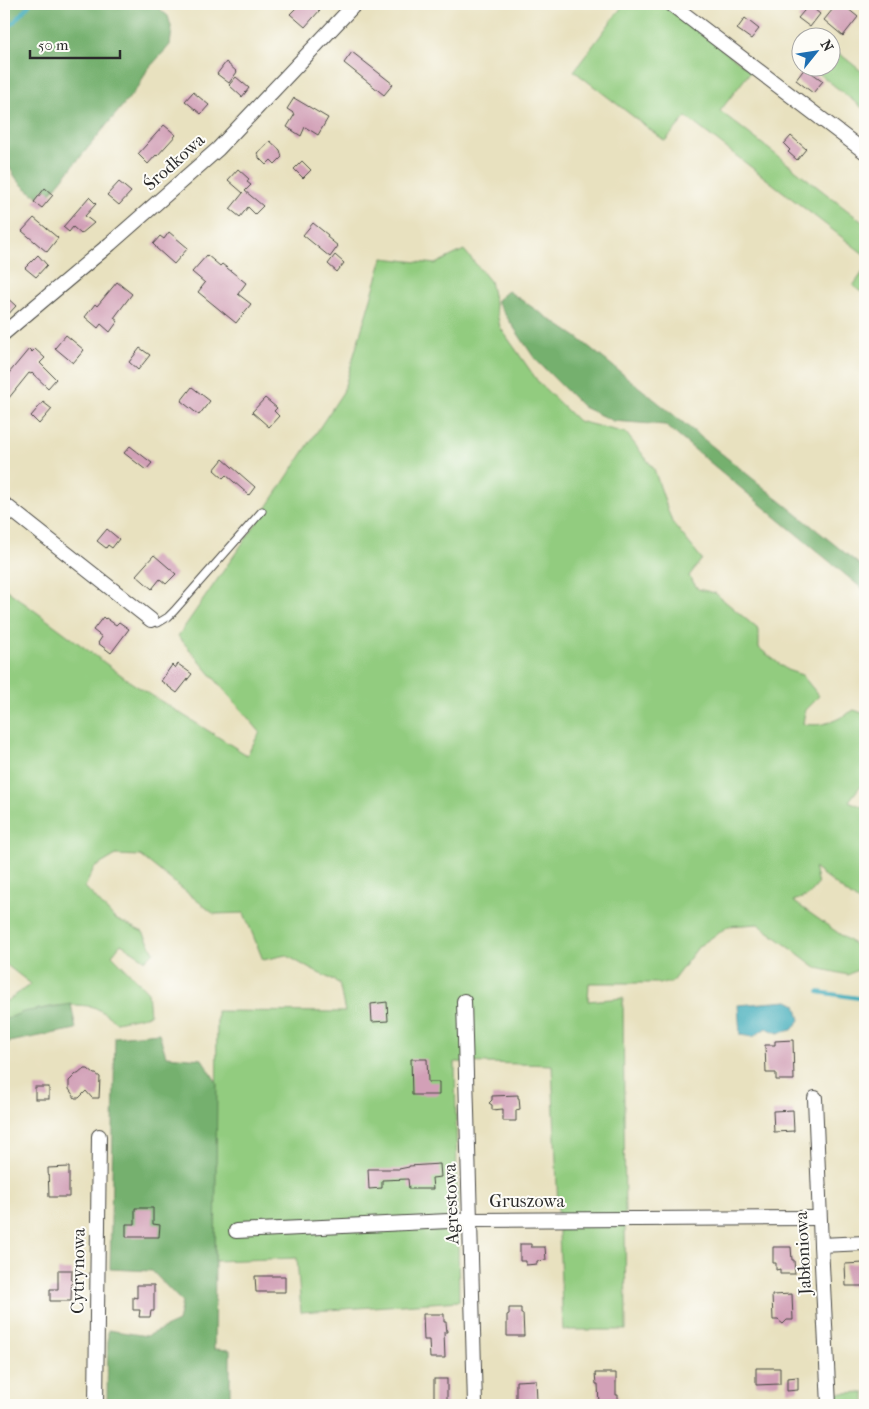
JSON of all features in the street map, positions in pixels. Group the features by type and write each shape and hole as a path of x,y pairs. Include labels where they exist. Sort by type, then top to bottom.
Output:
{"street":[{"name":"Środkowa","path":"4,333 110,244 218,149 356,4"},
{"path":"671,4 865,152"},
{"path":"4,504 151,620"},
{"name":"Agrestowa","path":"464,1001 475,1405"},
{"name":"Jabłoniowa","path":"815,1098 829,1405"},
{"name":"Cytrynowa","path":"96,1405 99,1136"},
{"name":"Gruszowa","path":"236,1232 470,1220 820,1218"},
{"path":"821,1244 865,1243"}],"lane":[{"path":"151,620 158,623 168,617 262,511"}],"green space":[{"path":"4,4 153,4 168,16 172,30 170,45 147,70 139,86 44,201 20,183 4,158"},
{"path":"624,4 661,4 751,71 720,111 865,224 865,255 686,117 665,141 574,71"},
{"path":"842,56 865,74 865,110 824,78 842,78"},
{"path":"464,250 490,281 500,327 539,383 578,421 626,433 654,469 672,522 702,559 689,576 698,589 715,593 759,630 759,648 787,670 802,675 819,696 805,710 803,724 824,724 854,710 865,714 865,782 849,801 865,808 865,907 814,868 818,884 808,896 793,901 865,952 865,966 848,975 817,968 758,924 729,926 699,946 671,983 589,983 588,1001 623,998 626,1330 563,1330 552,1065 455,1062 459,1301 301,1312 297,1258 215,1261 217,1011 345,1012 339,983 286,955 263,960 244,913 214,914 141,856 116,855 94,868 85,887 115,919 143,932 154,952 146,960 121,944 112,955 148,992 150,1015 116,1022 96,1008 71,1005 36,1010 4,1020 4,999 7,1001 31,984 4,963 4,588 132,683 247,755 260,732 178,636 258,521 343,392 383,258 435,264"},
{"path":"865,269 865,295 853,286"},
{"path":"508,291 578,338 865,569 865,591 665,425 613,421 583,407 535,359 496,301"},
{"path":"71,1004 76,1029 4,1043 4,1020 23,1012"},
{"path":"159,1033 166,1056 202,1059 217,1083 214,1349 230,1350 230,1405 107,1405 108,1330 147,1336 178,1322 182,1302 152,1271 110,1269 115,1037"},
{"path":"865,1392 865,1405 824,1405 823,1394"}],"water":[{"path":"788,1001 796,1005 800,1020 792,1030 778,1033 766,1028 753,1037 740,1035 738,1005"}],"building":[{"path":"300,4 313,4 320,10 305,27 290,14"},
{"path":"837,4 842,4 858,17 843,36 842,28 834,28 824,20"},
{"path":"809,5 820,14 810,27 798,18"},
{"path":"745,18 759,29 751,39 737,29"},
{"path":"352,52 393,84 384,95 344,63"},
{"path":"226,62 237,72 229,83 217,74"},
{"path":"236,77 249,88 242,97 229,85"},
{"path":"798,78 819,78 823,81 813,93 796,80"},
{"path":"193,92 209,105 201,114 185,101"},
{"path":"294,98 328,118 318,135 305,127 301,136 287,127 295,114 287,109"},
{"path":"164,125 176,135 148,164 138,154"},
{"path":"791,136 806,149 797,160 788,152 790,150 784,144"},
{"path":"270,141 280,150 282,157 275,164 271,160 266,165 257,153"},
{"path":"302,161 311,170 303,178 294,169"},
{"path":"238,169 249,179 247,182 251,185 245,191 263,206 255,214 248,207 240,217 230,209 243,193 228,180"},
{"path":"119,182 131,192 119,205 107,195"},
{"path":"45,188 53,195 42,208 34,202"},
{"path":"89,197 96,204 85,216 94,223 81,234 73,227 69,232 63,227"},
{"path":"34,218 58,238 47,252 22,231"},
{"path":"313,223 338,246 330,257 303,235"},
{"path":"169,232 188,248 174,264 153,244 160,236 164,239"},
{"path":"38,255 47,265 36,277 25,268"},
{"path":"207,255 246,283 238,294 251,304 236,323 198,292 205,283 192,272"},
{"path":"335,255 344,263 337,272 328,264"},
{"path":"117,282 132,294 114,318 118,321 110,332 101,324 98,328 85,317"},
{"path":"4,295 16,306 4,319"},
{"path":"66,335 84,350 73,363 55,348"},
{"path":"140,348 150,355 138,370 129,362"},
{"path":"29,349 32,352 35,349 45,358 40,363 56,379 48,388 32,373 29,373 4,404 4,379"},
{"path":"192,387 210,401 199,415 181,401"},
{"path":"265,398 277,408 274,411 279,416 269,427 252,412"},
{"path":"43,402 52,409 39,424 31,416"},
{"path":"130,446 152,463 146,470 124,453"},
{"path":"223,459 255,487 249,495 226,475 223,478 214,470"},
{"path":"107,529 119,539 112,548 108,545 106,548 97,541"},
{"path":"154,555 176,574 166,584 160,579 152,589 136,575"},
{"path":"103,617 116,625 119,622 129,629 111,653 98,643 102,637 93,630"},
{"path":"178,664 192,674 177,693 161,681 172,665 175,668"},
{"path":"387,1002 388,1021 372,1022 371,1004"},
{"path":"793,1040 794,1080 776,1080 776,1073 766,1073 765,1045 775,1045 775,1041"},
{"path":"411,1059 427,1059 428,1082 439,1082 439,1095 412,1095"},
{"path":"84,1069 88,1069 100,1077 99,1098 92,1098 86,1091 79,1098 75,1098 69,1089 69,1081"},
{"path":"35,1087 49,1087 49,1099 35,1099"},
{"path":"518,1095 520,1109 516,1110 516,1121 503,1121 503,1109 492,1110 492,1105 489,1103 492,1100 492,1096"},
{"path":"793,1110 794,1131 774,1132 773,1111"},
{"path":"440,1164 441,1177 432,1178 433,1189 409,1189 408,1179 382,1180 382,1188 369,1189 368,1169 399,1169 409,1166"},
{"path":"69,1167 69,1197 49,1197 48,1168"},
{"path":"135,1208 153,1208 153,1224 160,1225 159,1237 126,1237 126,1224 135,1224"},
{"path":"520,1244 531,1244 531,1247 545,1247 546,1260 537,1261 537,1264 526,1265 526,1261 520,1261"},
{"path":"773,1247 791,1247 795,1274 780,1274 780,1269 776,1270 776,1263 773,1263"},
{"path":"864,1263 865,1286 846,1286 845,1264"},
{"path":"58,1270 72,1270 71,1301 50,1301 50,1289 58,1289"},
{"path":"255,1276 285,1276 285,1292 256,1292"},
{"path":"137,1285 154,1285 154,1311 151,1311 150,1317 139,1317 140,1310 133,1310 133,1297 137,1298"},
{"path":"792,1294 793,1320 787,1320 783,1324 778,1320 773,1320 772,1295"},
{"path":"509,1308 521,1308 524,1336 507,1336"},
{"path":"423,1314 444,1314 447,1332 444,1332 445,1358 430,1358 429,1340 424,1340"},
{"path":"756,1368 780,1368 780,1384 756,1385"},
{"path":"595,1373 616,1373 618,1405 599,1405 598,1384 596,1384"},
{"path":"798,1377 798,1390 787,1391 787,1378"},
{"path":"434,1379 447,1379 447,1405 434,1405"},
{"path":"536,1380 537,1401 529,1401 526,1404 523,1401 516,1401 516,1381"}],"waterway":[{"path":"4,33 30,4"},
{"path":"818,992 865,999"}]}
